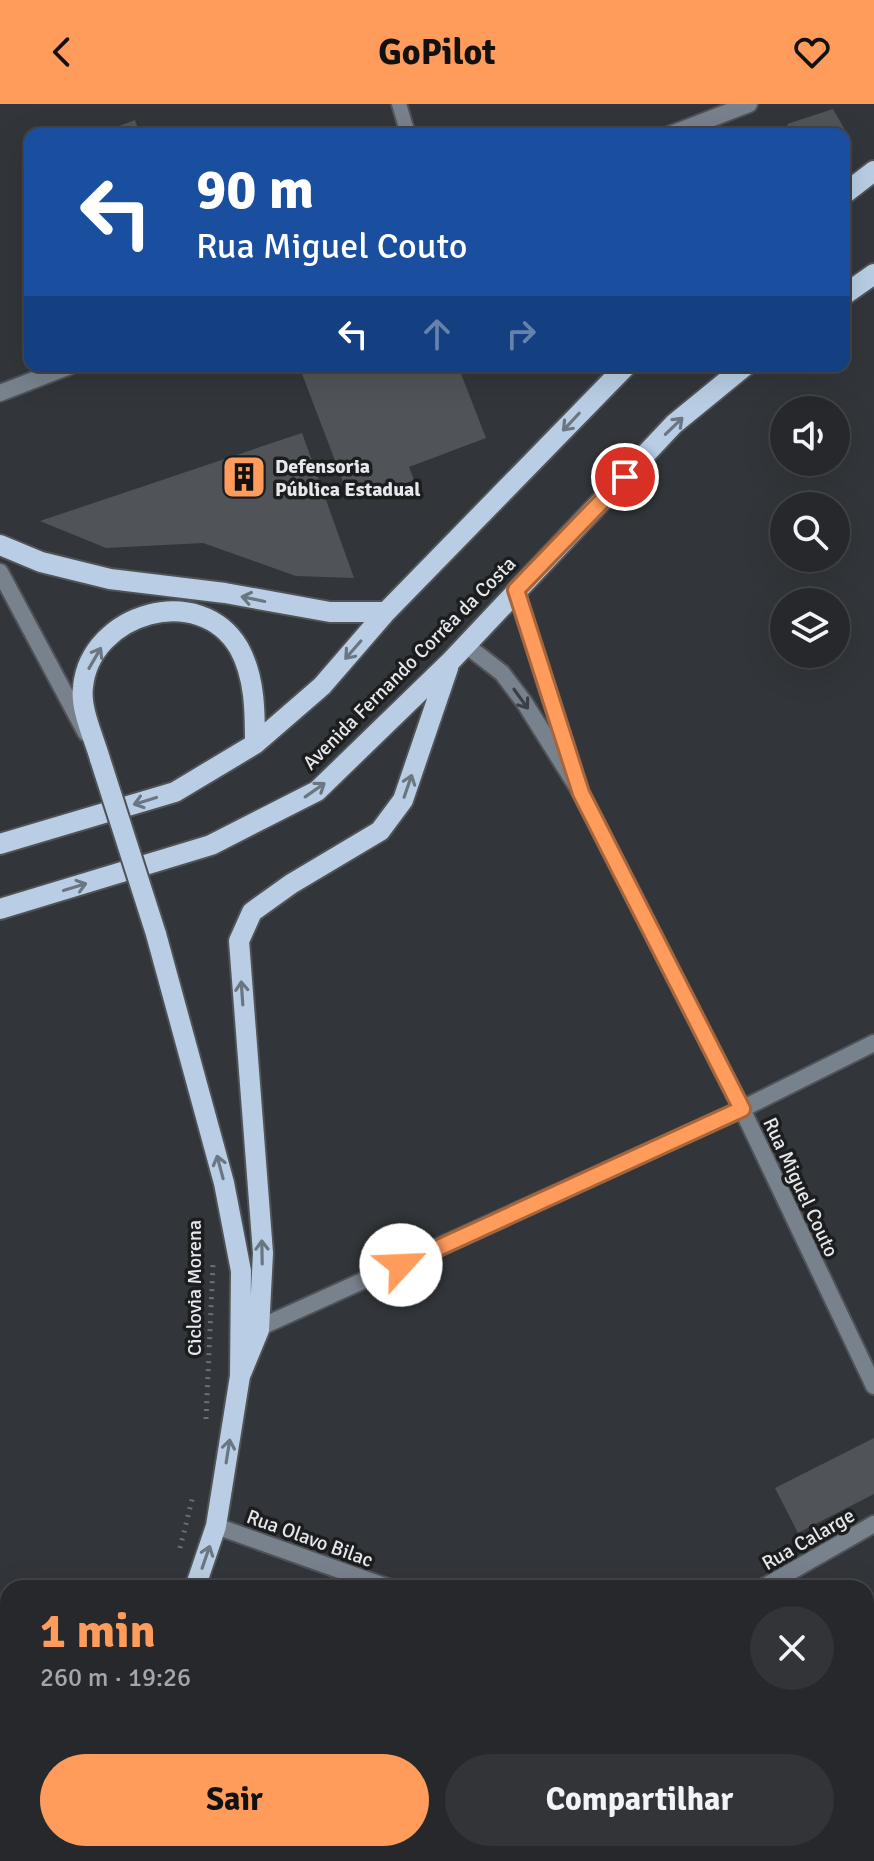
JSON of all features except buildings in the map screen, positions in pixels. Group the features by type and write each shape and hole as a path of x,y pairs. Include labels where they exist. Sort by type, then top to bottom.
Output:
{"main road":[{"path":"850,189 874,171"},
{"path":"850,291 874,274"},
{"path":"0,844 175,792 255,744 322,686 386,612 620,372"},
{"name":"Avenida Fernando Corrêa da Costa","path":"0,909 211,845 317,791 450,662 674,424 738,372"},
{"path":"0,545 41,562 110,579 225,593 330,612 386,612"},
{"path":"250,1332 224,1183 156,934 82,692 91,661 108,636 162,610 190,610 218,624 238,647 253,691 255,744"},
{"path":"198,1580 216,1526 263,1253 239,941 252,912 291,884 380,831 403,800 450,662"}],"street":[{"path":"687,128 749,104"},
{"path":"0,393 54,372"},
{"path":"0,572 100,759"},
{"name":"Rua Miguel Couto","path":"516,590 581,793"},
{"name":"Rua Miguel Couto","path":"466,645 502,673 517,692 581,793 742,1109 874,1386"},
{"path":"250,1332 742,1109 874,1043"},
{"name":"Rua Calarge","path":"776,1580 874,1524"},
{"name":"Rua Olavo Bilac","path":"216,1526 368,1580"}],"lane":[{"path":"399,104 406,128"}],"path":[{"name":"Ciclovia Morena","path":"205,1428 210,1383 213,1255"},
{"path":"177,1559 196,1487"}],"place":[{"name":"Defensoria Pública Estadual","path":"244,477"}],"route":[{"path":"401,1265 742,1109 581,793 516,590 625,477"}]}
